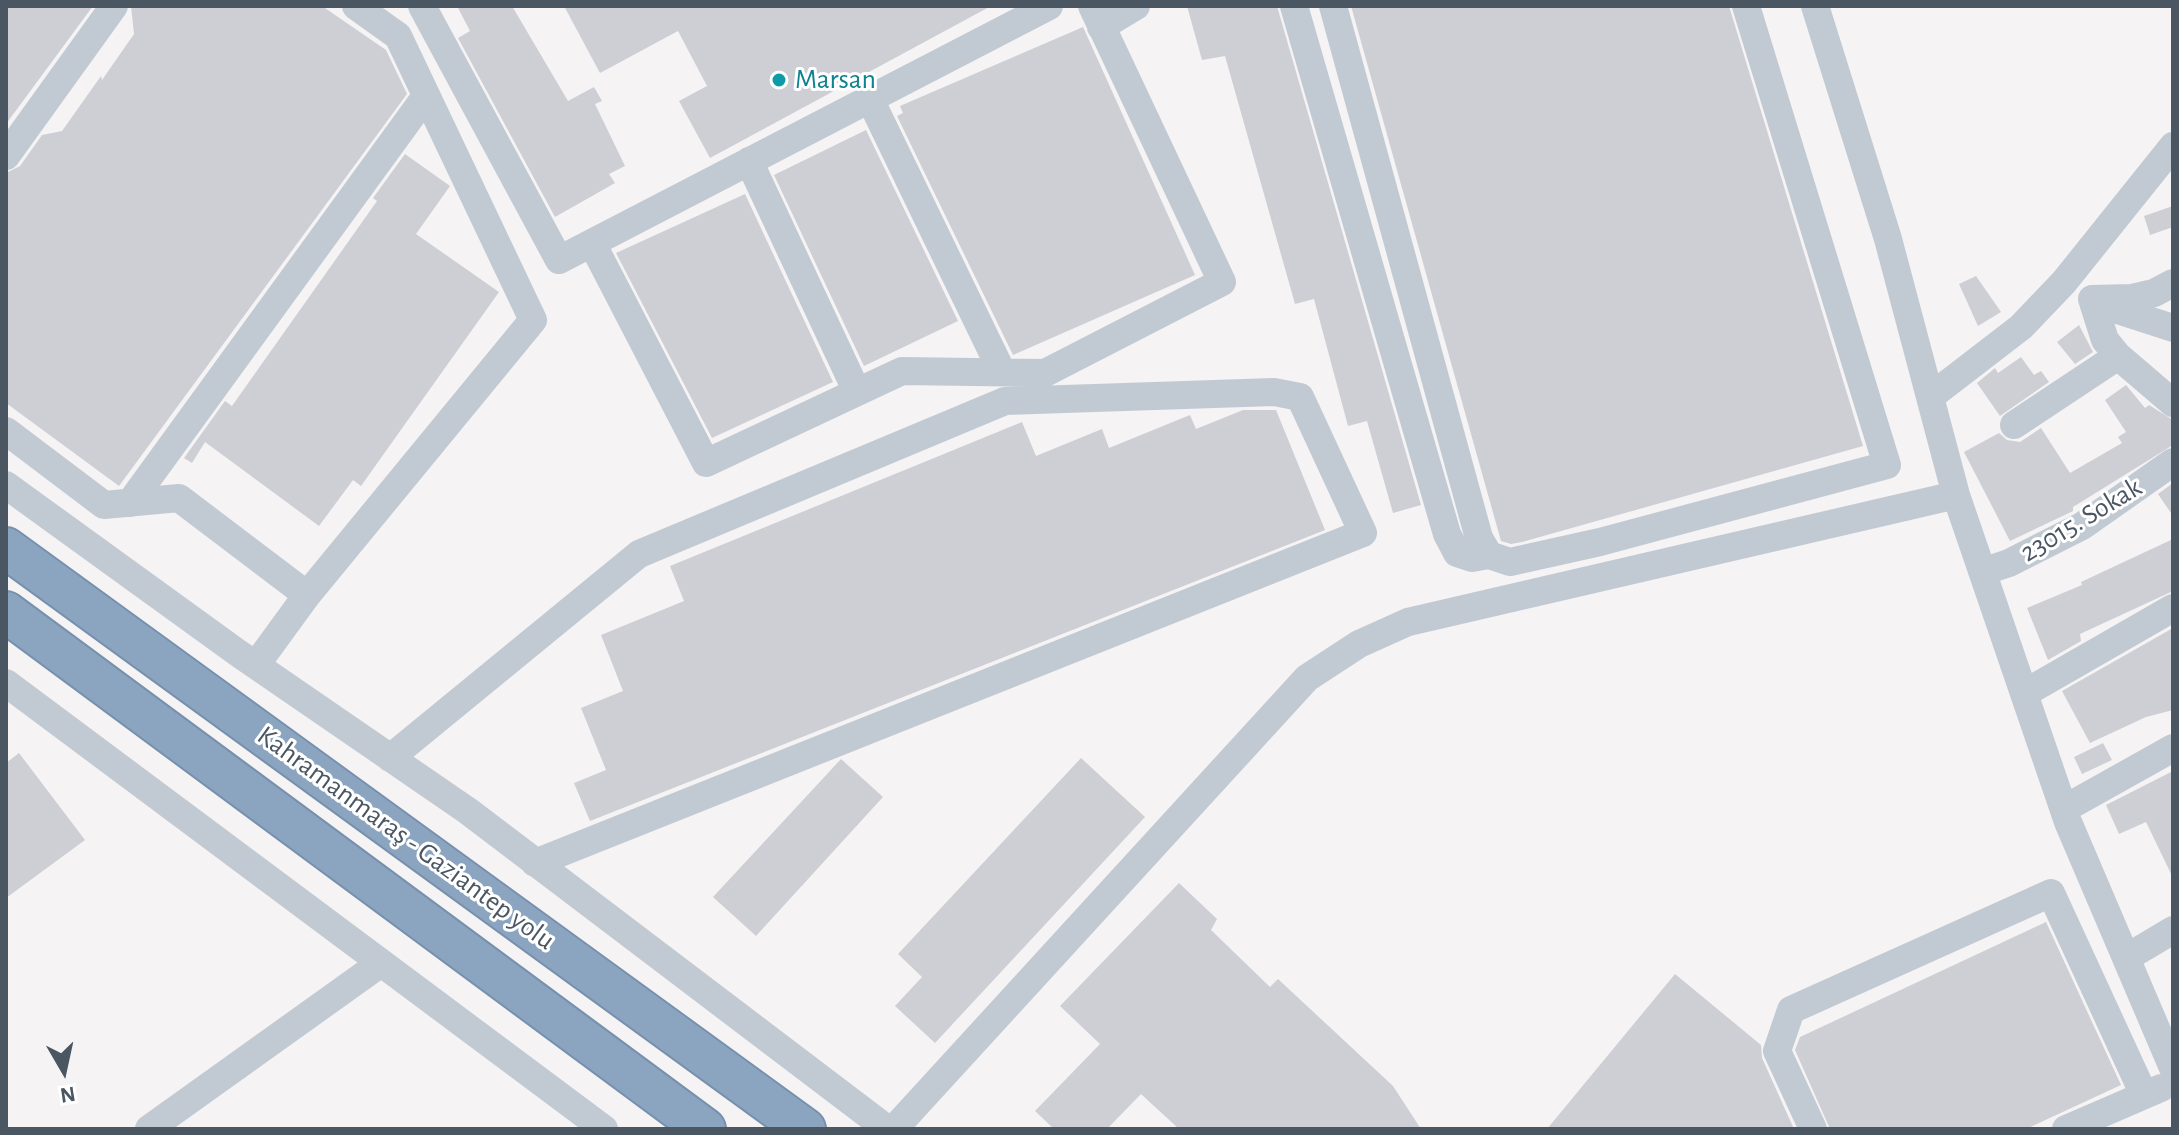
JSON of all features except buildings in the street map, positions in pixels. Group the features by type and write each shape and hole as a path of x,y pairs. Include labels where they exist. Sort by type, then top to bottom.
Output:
{"highway":[{"name":"Kahramanmaraş - Gaziantep yolu","path":"6,548 805,1129"},
{"name":"Kahramanmaraş - Gaziantep yolu","path":"6,612 705,1129"}],"street":[{"path":"6,156 114,6"},
{"path":"256,665 307,595 533,320 398,36 356,6"},
{"path":"422,6 559,260 1049,6"},
{"path":"592,243 706,463 902,371 1045,373 1222,282 1096,16 1136,6"},
{"path":"1294,6 1447,534 1457,553 1472,558 1489,555 1510,562 1547,555 1887,465 1746,6"},
{"path":"1333,6 1479,538 1489,555"},
{"path":"1815,6 1888,239 1956,495 1985,571 2064,809 2173,1068"},
{"path":"130,503 426,96"},
{"path":"870,99 1002,372"},
{"path":"1930,397 2021,327 2064,282 2173,146"},
{"path":"749,161 857,392"},
{"path":"2064,282 2109,309 2173,328"},
{"path":"2092,299 2132,298 2154,293 2173,283"},
{"path":"2092,299 2097,322 2118,356 2173,403"},
{"path":"2014,425 2118,356"},
{"path":"390,758 639,554 1005,401 1274,392 1300,397 1363,533 535,863"},
{"path":"6,431 104,505 179,498 307,595"},
{"name":"23015. Sokak","path":"1985,571 2009,563 2082,526 2173,462"},
{"path":"6,485 535,863 887,1129"},
{"path":"894,1129 1307,678 1359,644 1408,622 1956,495"},
{"path":"2025,693 2173,608"},
{"path":"6,683 604,1129"},
{"path":"2064,809 2173,748"},
{"path":"1813,1129 1777,1051 1791,1010 2051,893 2144,1095"},
{"path":"2126,958 2173,930"},
{"path":"149,1129 381,963"},
{"path":"2066,1129 2173,1083"}],"place":[{"name":"Marsan","path":"779,80"}]}
